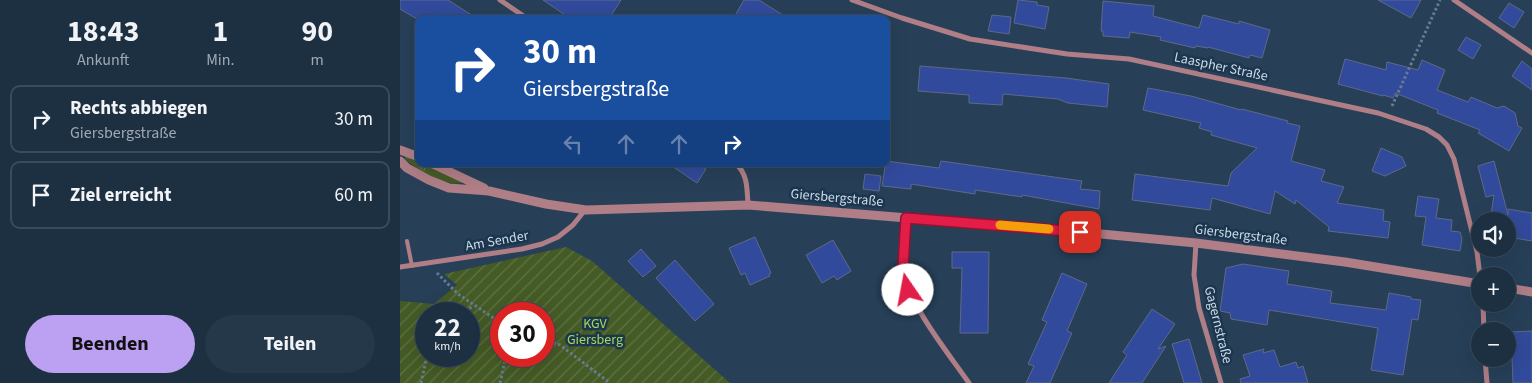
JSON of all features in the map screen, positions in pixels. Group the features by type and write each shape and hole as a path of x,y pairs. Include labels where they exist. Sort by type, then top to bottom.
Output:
{"street":[{"path":"500,0 522,15"},
{"name":"Laaspher Straße","path":"852,0 970,39 1067,54 1129,59 1378,113 1426,129 1440,137 1447,144 1454,159 1477,252 1479,267"},
{"path":"1454,0 1532,53"},
{"path":"400,150 415,156"},
{"name":"Giersbergstraße","path":"400,161 407,168 449,188 489,191 546,204 586,210 748,205 1196,243 1345,262 1471,283"},
{"name":"Giersbergstraße","path":"439,167 489,191"},
{"path":"740,167 746,180 748,205"},
{"name":"Am Sender","path":"400,267 430,264 542,244 558,237 573,225 586,210"},
{"path":"906,218 903,267 908,290 920,312 969,383"},
{"name":"Gagernstraße","path":"1196,243 1194,275 1199,308 1221,383"},
{"path":"1516,289 1532,292"},
{"path":"1486,367 1487,383"}],"lane":[{"path":"407,241 412,266"}],"path":[{"path":"1394,103 1440,0"},
{"path":"430,264 468,302"},
{"path":"555,343 610,383"},
{"path":"421,383 425,367"},
{"path":"500,383 504,367"}],"green space":[{"path":"406,157 415,161 415,166 410,163 405,159"},
{"path":"416,167 429,167 462,183 440,180"},
{"name":"KGV Giersberg","path":"566,247 592,261 730,383 400,383 400,301 415,302 415,367 480,367 480,302 436,302 457,285 444,274"}],"building":[{"path":"400,0 448,0 472,15 415,15 415,18 400,9"},
{"path":"543,0 621,0 612,15 565,15"},
{"path":"744,0 759,0 783,15 735,15"},
{"path":"1018,0 1037,2 1037,5 1049,7 1045,29 1014,23"},
{"path":"1378,0 1421,0 1411,18"},
{"path":"1103,1 1154,6 1153,16 1199,28 1203,15 1239,24 1239,21 1270,30 1262,58 1250,55 1249,58 1208,47 1196,46 1195,48 1160,40 1161,37 1130,32 1129,38 1103,36 1103,31 1101,31"},
{"path":"1509,3 1524,12 1514,28 1499,18"},
{"path":"992,15 1011,17 1009,34 988,31"},
{"path":"1466,37 1481,45 1473,59 1458,50"},
{"path":"1345,59 1386,70 1387,62 1418,70 1422,60 1445,70 1437,90 1468,102 1471,97 1497,108 1504,106 1515,113 1518,126 1522,128 1509,151 1478,133 1480,130 1437,113 1438,110 1395,93 1393,98 1338,84"},
{"path":"1522,61 1532,69 1532,90 1512,76"},
{"path":"920,66 1066,78 1109,84 1107,107 1068,103 1058,99 1003,94 1002,105 969,103 969,95 918,91"},
{"path":"1148,88 1191,96 1288,121 1287,123 1300,126 1291,161 1325,170 1321,181 1344,187 1337,203 1384,210 1383,221 1390,222 1388,238 1328,231 1329,227 1296,200 1295,204 1275,191 1270,214 1212,198 1210,210 1132,200 1135,174 1228,186 1231,173 1257,148 1211,135 1212,132 1199,128 1201,123 1143,110"},
{"path":"1381,148 1402,157 1406,166 1385,176 1372,171"},
{"path":"941,161 1082,181 1080,189 1100,191 1099,209 1022,195 1022,197 975,190 975,194 911,184 911,189 882,186 885,167 890,167 890,162 939,168"},
{"path":"1494,161 1507,212 1491,212 1494,195 1486,197 1478,166"},
{"path":"673,167 703,167 706,169 697,183"},
{"path":"865,174 881,176 879,191 863,189"},
{"path":"1418,196 1439,199 1436,218 1452,220 1451,231 1460,232 1462,239 1460,251 1422,245 1426,217 1415,216"},
{"path":"1508,209 1532,213 1532,241 1516,238 1516,212 1508,212"},
{"path":"755,237 771,273 769,274 770,276 750,285 745,273 741,275 729,248"},
{"path":"833,240 851,271 837,280 834,276 822,283 806,255"},
{"path":"641,249 656,266 643,277 628,261"},
{"path":"952,252 989,252 988,333 960,333 962,268 952,268"},
{"path":"675,260 714,304 695,321 656,278"},
{"path":"1243,264 1289,271 1287,284 1332,291 1330,303 1386,310 1389,293 1421,300 1418,320 1412,319 1403,375 1371,370 1378,328 1269,310 1267,325 1231,319 1230,313 1220,311 1226,268"},
{"path":"1062,273 1087,284 1067,331 1072,333 1050,383 1026,383 1034,366 1028,364 1047,322 1042,320"},
{"path":"1152,309 1175,324 1158,349 1166,346 1142,383 1109,383 1127,355 1123,352"},
{"path":"1532,331 1532,383 1513,383 1512,367 1516,367 1516,332"},
{"path":"1189,339 1202,383 1184,383 1172,344"},
{"path":"1264,349 1263,353 1274,350 1280,367 1296,362 1298,368 1303,366 1308,383 1241,383 1240,379 1250,376 1243,355"}],"slow traffic":[{"path":"1000,225 1049,229"}],"route":[{"path":"908,290 903,267 906,218 1080,232"}]}
